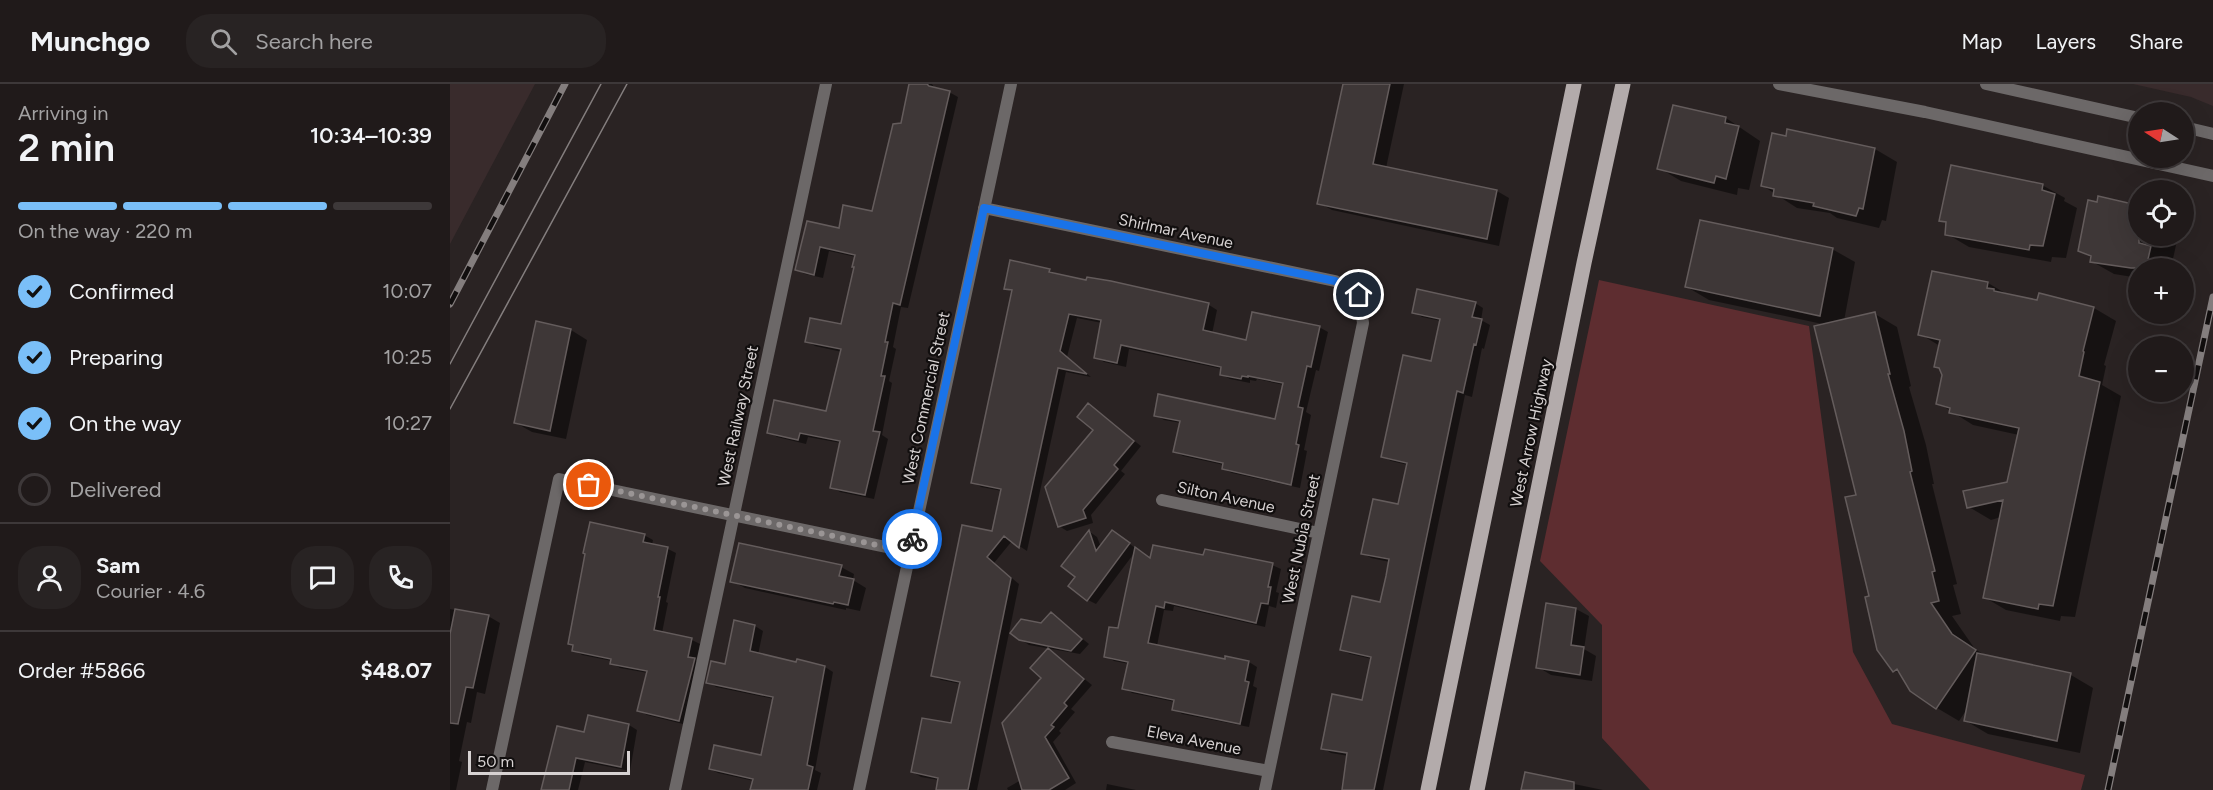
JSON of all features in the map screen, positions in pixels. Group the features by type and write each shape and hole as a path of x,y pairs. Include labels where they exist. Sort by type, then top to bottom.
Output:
{"main road":[{"name":"West Arrow Highway","path":"1428,790 1574,84"},
{"name":"West Arrow Highway","path":"1477,790 1584,263 1623,84"}],"street":[{"name":"West Railway Street","path":"675,790 826,84"},
{"name":"West Commercial Street","path":"859,790 1011,84"},
{"path":"1779,84 1925,112 2213,176"},
{"path":"1986,84 2128,116"},
{"path":"2194,129 2213,134"},
{"name":"Shirlmar Avenue","path":"984,208 1335,281 1359,295"},
{"name":"West Nubia Street","path":"1265,790 1363,323 1359,295"},
{"path":"492,790 559,479 910,552"},
{"name":"Silton Avenue","path":"1162,500 1319,533"},
{"name":"Eleva Avenue","path":"1112,742 1269,771"}],"shaded area":[{"path":"450,84 535,84 450,244"},
{"path":"2133,84 2213,84 2213,106 2191,97"},
{"path":"1599,280 1809,326 1853,652 1892,724 2085,775 2081,790 1650,790 1602,738 1602,625 1540,561"}],"building":[{"path":"909,84 927,84 950,91 900,305 893,303 881,376 885,376 873,431 880,432 865,495 830,488 840,441 800,433 798,440 767,433 774,400 826,411 841,349 805,342 810,318 841,324 855,255 820,247 814,275 795,270 807,221 839,228 843,205 872,211 893,124 901,123"},
{"path":"1343,84 1390,84 1373,164 1497,190 1487,239 1317,204"},
{"path":"1673,105 1726,117 1725,123 1739,126 1726,179 1716,176 1714,183 1657,169"},
{"path":"1787,129 1875,148 1863,209 1859,208 1856,216 1813,206 1814,203 1773,196 1774,189 1761,186 1772,133 1786,136"},
{"path":"1951,165 2043,184 2042,190 2055,194 2043,246 2030,245 2029,250 1945,235 1946,222 1939,221"},
{"path":"2098,196 2128,203 2128,246 2151,246 2148,258 2128,258 2128,268 2090,262 2091,256 2078,251 2088,200 2097,202"},
{"path":"1700,220 1833,248 1820,316 1685,287"},
{"path":"1010,260 1086,280 1087,277 1111,281 1209,303 1203,330 1246,340 1252,312 1320,326 1311,367 1307,366 1298,407 1303,408 1291,485 1222,469 1223,463 1173,452 1180,421 1154,416 1158,394 1275,419 1283,383 1248,376 1242,376 1241,379 1220,375 1221,367 1121,345 1117,363 1094,358 1101,320 1069,314 1060,351 1087,374 1058,368 1019,548 1004,536 987,557 1011,578 968,790 936,790 938,778 911,772 922,718 951,723 960,682 931,676 962,525 992,531 1001,489 971,483 1012,290 1004,289"},
{"path":"1932,271 1988,282 1987,288 1994,289 1994,291 2037,300 2039,293 2094,307 2079,376 2100,382 2053,606 2039,604 2038,609 1983,598 2003,500 1967,508 1963,491 2007,482 2019,428 1949,413 1950,408 1936,404 1942,375 1939,368 1934,367 1940,340 1918,335"},
{"path":"1417,289 1476,302 1472,317 1482,319 1463,393 1457,391 1374,790 1342,790 1347,753 1321,749 1332,694 1362,700 1371,657 1340,650 1352,596 1380,602 1386,576 1389,559 1361,554 1373,499 1398,504 1407,463 1381,457 1403,355 1431,361 1440,319 1412,313"},
{"path":"1875,312 1890,374 1888,374 1904,431 1912,471 1910,472 1935,571 1932,572 1939,601 1931,603 1952,634 1976,650 1936,709 1910,691 1897,669 1893,672 1877,650 1865,597 1869,596 1845,497 1856,495 1814,326"},
{"path":"536,321 571,329 550,431 514,423"},
{"path":"1088,403 1134,441 1114,465 1118,469 1083,510 1086,518 1058,527 1045,487 1093,430 1077,417"},
{"path":"590,522 645,534 643,542 668,547 654,630 692,638 688,657 695,658 679,721 637,711 647,671 610,664 611,659 572,651 573,645 568,644"},
{"path":"1089,530 1096,551 1112,530 1130,543 1087,601 1068,586 1075,577 1061,566"},
{"path":"739,543 842,565 839,576 854,579 848,605 834,602 833,604 730,582"},
{"path":"1153,545 1203,555 1205,549 1273,563 1268,587 1271,587 1268,604 1261,603 1256,623 1165,602 1164,608 1156,606 1148,643 1225,659 1225,656 1249,661 1245,681 1249,682 1240,724 1172,710 1174,700 1122,689 1128,662 1104,657 1109,627 1118,628 1135,547 1150,558"},
{"path":"1546,603 1576,608 1571,645 1584,647 1580,675 1536,668"},
{"path":"455,609 489,615 473,688 466,687 458,724 450,723 450,634"},
{"path":"1051,612 1082,639 1071,651 1019,640 1010,633 1021,619 1041,623"},
{"path":"734,620 755,625 750,651 825,666 807,765 813,767 808,790 750,790 753,779 709,769 714,745 761,755 773,697 706,683 711,661 725,664"},
{"path":"1048,648 1084,679 1064,703 1067,706 1051,725 1054,727 1045,737 1069,778 1049,790 1022,790 1002,723 1041,678 1030,668"},
{"path":"1977,653 2071,673 2057,741 1964,721"},
{"path":"588,715 629,724 621,767 576,758 569,790 541,790 557,726 584,732"},
{"path":"1525,772 1574,782 1574,790 1521,790"}],"tram line":[{"path":"450,364 601,84"},
{"path":"450,409 627,84"}],"railway":[{"path":"450,304 565,84"},
{"path":"2108,790 2213,297"}],"way so far":[{"path":"589,485 910,552 912,539"}],"route":[{"path":"912,539 984,208 1335,281 1359,295"}]}
